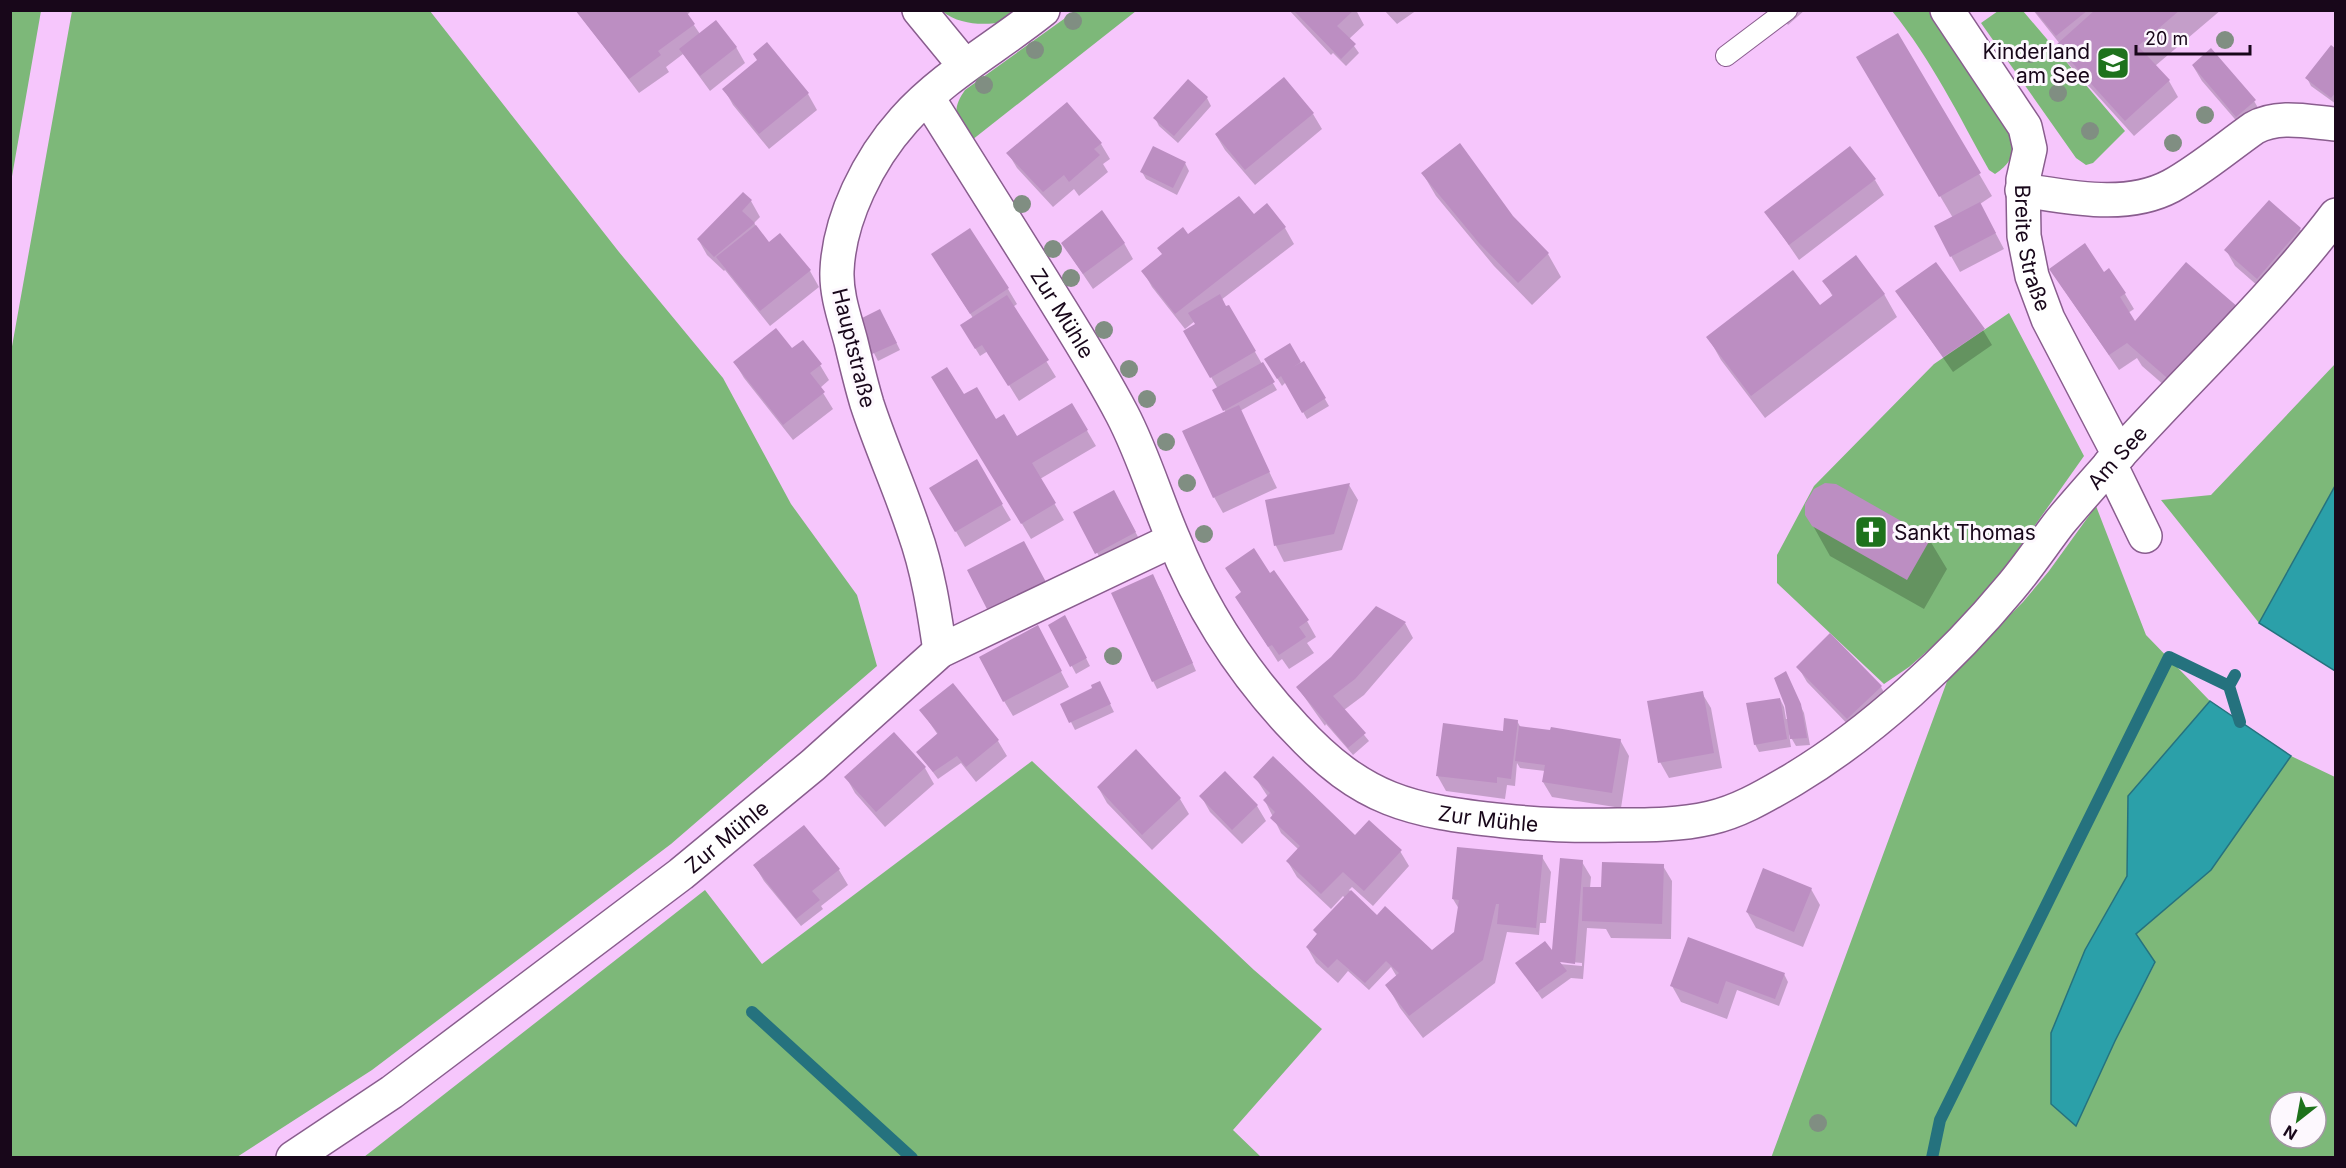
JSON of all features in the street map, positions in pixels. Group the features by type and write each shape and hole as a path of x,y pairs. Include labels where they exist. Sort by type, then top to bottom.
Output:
{"street":[{"path":"919,10 966,66"},
{"name":"Hauptstraße","path":"940,651 924,561 867,404 841,303 837,274 838,259 856,197 870,168 895,130 966,66 1043,10"},
{"name":"Breite Straße","path":"1947,10 2025,127 2030,149 2022,190 2027,257 2040,299 2083,389 2145,536"},
{"name":"Zur Mühle","path":"928,98 1094,363 1145,462 1173,540 1216,623 1250,676 1269,700 1315,748 1353,781 1387,799 1410,806 1537,825 1645,825 1710,818 1745,805 1821,762 1900,699"},
{"path":"2022,190 2099,199 2138,196 2169,187 2265,122 2287,120 2336,124"},
{"name":"Am See","path":"1900,699 1942,660 1997,603 2060,523 2114,460 2205,365 2336,215"},
{"name":"Zur Mühle","path":"293,1158 392,1092 681,874 813,765 940,651 1173,540"}],"lane":[{"path":"1726,56 1787,10"}],"shaded area":[{"path":"1012,10 1006,22 989,24 965,22 942,11"},
{"path":"10,11 41,11 11,182"},
{"path":"72,11 430,11 619,252 723,378 791,504 857,595 877,666 671,844 372,1070 237,1157 11,1157 11,352"},
{"path":"1075,11 1136,11 972,140 959,121 956,111 965,90"},
{"path":"1892,11 1930,11 2009,126 2012,153 2007,163 1995,174 1989,170 1932,68"},
{"path":"1998,11 2023,11 2125,131 2093,163 2086,165 2076,158 1981,23"},
{"path":"2009,313 2084,456 2014,555 1963,620 1909,667 1884,684 1777,583 1777,555 1814,486 1934,364"},
{"path":"2335,364 2335,486 2259,623 2161,500 2211,495"},
{"path":"2335,486 2335,671 2259,623"},
{"path":"2096,506 2146,635 2210,701 2128,796 2127,876 2085,950 2051,1104 2076,1126 2115,1041 2155,963 2136,934 2211,870 2291,756 2335,777 2335,1157 1771,1158 1949,676 2023,602 2049,571"},
{"path":"2210,701 2291,756 2211,870 2136,934 2155,962 2076,1126 2051,1104 2051,1033 2085,950 2127,876 2128,796"},
{"path":"1032,761 1254,970 1322,1029 1233,1130 1261,1157 364,1157 705,890 762,964"}],"building":[{"path":"575,10 685,10 695,24 658,51 661,55 629,79"},
{"path":"1293,10 1354,10 1337,26 1356,44 1341,59"},
{"path":"2034,10 2088,10 2056,36"},
{"name":"Kinderland am See","path":"2095,10 2180,10 2138,46 2170,80 2125,121 2056,45"},
{"path":"716,20 737,47 700,76 679,49"},
{"path":"1898,33 1981,173 1939,197 1856,57"},
{"path":"767,42 809,93 759,134 722,89 757,60 753,54"},
{"path":"2331,45 2336,49 2336,92 2331,98 2305,78"},
{"path":"2211,48 2256,100 2236,117 2192,65"},
{"path":"1284,77 1314,113 1245,170 1215,134"},
{"path":"1188,79 1208,97 1174,136 1153,118"},
{"path":"1067,102 1102,143 1094,149 1100,155 1069,182 1064,175 1043,192 1006,153"},
{"path":"1460,143 1513,216 1549,253 1518,283 1479,243 1421,173"},
{"path":"1153,146 1186,162 1173,188 1140,172"},
{"path":"1850,146 1876,179 1789,245 1764,212"},
{"path":"743,192 752,200 742,211 755,223 714,257 697,239"},
{"path":"1239,196 1254,214 1267,203 1286,227 1175,314 1141,271 1162,254 1157,248 1183,227 1188,234"},
{"path":"2269,200 2301,228 2257,279 2224,250"},
{"path":"1980,202 1996,233 1950,257 1934,226"},
{"path":"1102,210 1125,243 1083,274 1061,243"},
{"path":"756,225 769,242 780,233 811,270 760,311 716,257"},
{"path":"970,228 1009,288 970,314 931,254"},
{"path":"2085,243 2104,272 2109,268 2126,293 2120,297 2135,321 2186,262 2239,308 2173,383 2127,343 2109,355 2049,269"},
{"path":"1856,255 1885,294 1751,396 1706,337 1793,270 1820,305 1833,295 1822,281"},
{"path":"1936,262 1985,329 1943,357 1895,291"},
{"path":"1220,294 1256,351 1210,378 1183,331 1195,324 1188,313"},
{"path":"1007,295 1049,360 1008,386 982,345 975,349 960,325"},
{"path":"880,309 897,343 872,354 856,321"},
{"path":"776,328 792,348 803,340 822,364 810,373 825,392 783,425 733,362"},
{"path":"1290,343 1301,362 1293,367 1304,361 1326,398 1302,413 1281,376 1277,379 1264,359"},
{"path":"1263,362 1275,382 1223,411 1212,390"},
{"path":"947,367 964,394 977,387 996,419 1004,414 1017,436 1072,403 1088,430 1032,463 1056,503 1021,524 931,377"},
{"path":"1239,405 1270,472 1213,498 1182,431"},
{"path":"977,459 1003,504 955,532 929,488"},
{"path":"1350,483 1334,534 1274,546 1265,500"},
{"name":"Sankt Thomas","path":"1825,483 1836,484 1931,538 1907,580 1812,526 1805,515 1805,504 1814,489"},
{"path":"1114,490 1136,532 1095,554 1073,512"},
{"path":"1024,541 1046,582 988,611 967,570"},
{"path":"1254,548 1270,573 1274,570 1309,620 1299,627 1306,637 1279,655 1272,645 1268,647 1235,597 1241,592 1225,568"},
{"path":"1153,574 1193,663 1152,682 1111,593"},
{"path":"1376,606 1406,622 1355,679 1333,696 1366,733 1348,748 1296,687 1331,657"},
{"path":"1065,615 1087,658 1070,667 1048,625"},
{"path":"1038,625 1062,671 1003,702 979,657"},
{"path":"1830,633 1882,686 1847,719 1796,667"},
{"path":"1786,671 1801,704 1807,738 1790,739 1785,706 1774,678"},
{"path":"1100,681 1111,704 1069,723 1060,704 1092,688 1091,685"},
{"path":"953,683 999,740 966,767 957,756 933,772 916,752 938,733 919,710"},
{"path":"1703,691 1714,753 1658,763 1647,701"},
{"path":"1780,698 1787,739 1754,745 1746,703"},
{"path":"1504,718 1518,720 1511,779 1497,777 1497,783 1436,776 1443,723 1503,731"},
{"path":"1519,726 1550,730 1551,727 1621,739 1612,793 1542,782 1545,765 1515,761"},
{"path":"894,732 926,767 876,812 844,777"},
{"path":"1136,749 1181,798 1142,835 1097,787"},
{"path":"1273,756 1355,835 1369,820 1402,850 1364,891 1343,872 1321,894 1286,861 1300,846 1270,818 1275,812 1263,800 1270,793 1253,777"},
{"path":"1225,771 1258,805 1232,830 1199,796"},
{"path":"804,825 840,869 812,891 820,900 796,919 753,865"},
{"path":"1457,847 1543,855 1536,928 1497,924 1499,904 1496,904 1483,960 1409,1016 1385,985 1399,973 1386,961 1365,983 1337,959 1328,968 1306,947 1317,934 1313,930 1351,890 1377,915 1385,906 1432,950 1454,932 1459,900 1452,899"},
{"path":"1560,858 1583,860 1575,964 1560,962 1567,971 1537,992 1515,963 1545,941 1552,950"},
{"path":"1602,862 1664,864 1662,924 1582,921 1583,887 1601,887"},
{"path":"1763,868 1812,888 1794,932 1746,912"},
{"path":"1688,937 1785,973 1775,999 1726,981 1718,1004 1670,986"}],"waterway":[{"path":"1932,1158 1940,1120 2169,657 2229,686 2235,675"},
{"path":"2229,686 2240,722"},
{"path":"752,1012 912,1158"}],"place":[{"name":"Kinderland am See","path":"2113,63"},
{"name":"Sankt Thomas","path":"1871,532"}]}
